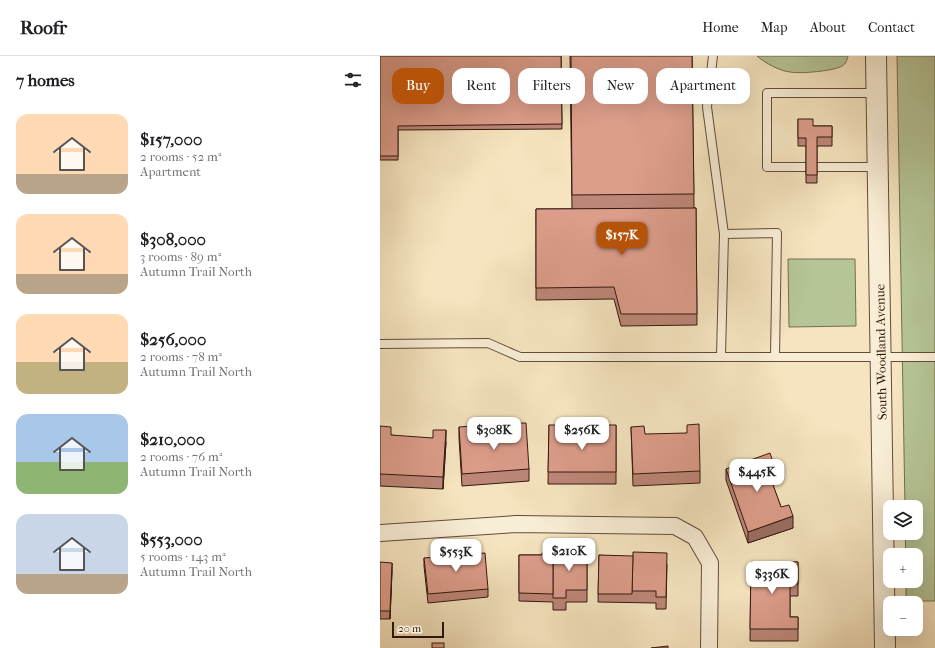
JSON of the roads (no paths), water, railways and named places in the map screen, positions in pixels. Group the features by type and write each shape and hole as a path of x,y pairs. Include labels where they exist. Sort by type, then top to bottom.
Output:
{"street":[{"name":"South Woodland Avenue","path":"876,56 885,648"},
{"path":"380,533 516,524 676,526 695,537 710,563 709,648"}],"lane":[{"path":"713,56 707,107 724,234 721,356"},
{"path":"806,167 767,167 767,93 877,93"},
{"path":"817,167 878,167"},
{"path":"724,234 777,233 775,357"},
{"path":"380,344 488,343 520,357 935,357"}]}
